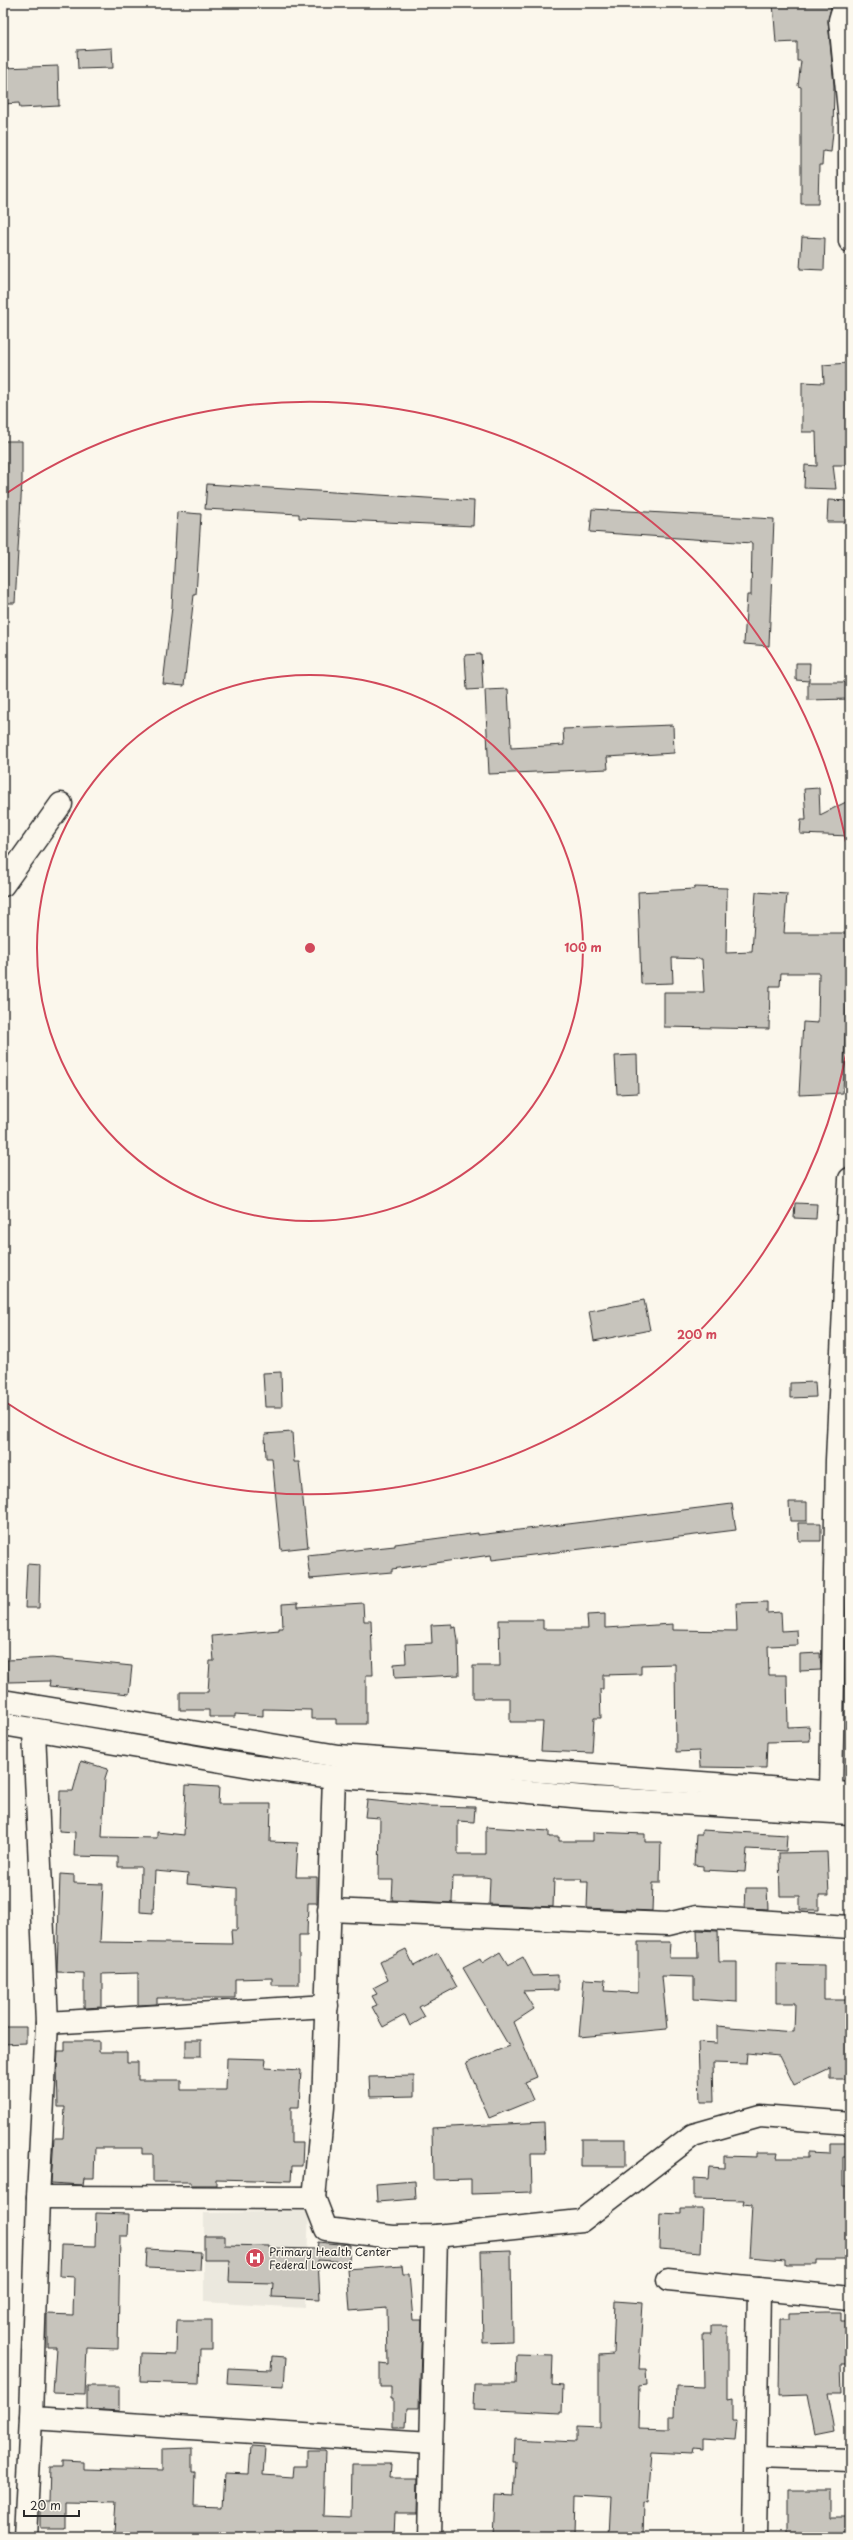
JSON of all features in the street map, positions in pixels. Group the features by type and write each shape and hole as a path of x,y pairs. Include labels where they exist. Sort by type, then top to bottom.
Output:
{"street":[{"path":"845,3 840,20 850,121 850,241"},
{"path":"3,885 61,804"},
{"path":"3,1701 338,1756 840,1793 837,1460 848,1284 850,1179"},
{"path":"3,1724 34,1731 256,1767 334,1777 424,1782 593,1798 850,1814"},
{"path":"25,2537 31,2418 38,2197 47,2023 34,1731"},
{"path":"334,1777 323,2107 314,2198 326,2229 393,2237 436,2236 581,2221 693,2135 760,2116 850,2123"},
{"path":"329,1910 668,1924 697,1917 850,1927"},
{"path":"47,2023 327,2006"},
{"path":"38,2197 314,2198"},
{"path":"429,2537 436,2236"},
{"path":"668,2280 850,2298"},
{"path":"755,2537 758,2456 759,2289"},
{"path":"31,2418 431,2443"},
{"path":"758,2456 850,2460"}],"shaded area":[{"name":"Primary Health Center Federal Lowcost","path":"309,2211 305,2308 204,2302 204,2213"}],"building":[{"path":"773,3 832,3 828,21 834,85 833,132 831,152 823,151 822,165 819,165 818,204 801,204 801,87 798,86 801,61 797,61 797,42 776,43"},
{"path":"112,48 113,68 78,69 77,50"},
{"path":"58,66 59,106 20,108 19,103 3,104 3,68"},
{"path":"802,237 825,238 824,270 800,269"},
{"path":"847,363 850,465 833,465 836,489 804,488 805,465 817,466 816,432 802,432 802,382 824,383 823,365"},
{"path":"3,441 22,441 22,481 15,603 3,603"},
{"path":"207,484 474,501 473,526 299,518 299,514 205,509"},
{"path":"828,500 850,501 850,522 827,522"},
{"path":"592,509 774,519 769,646 744,644 747,595 751,595 752,543 590,532"},
{"path":"177,512 201,514 196,595 194,595 184,686 163,684 172,607"},
{"path":"481,654 483,689 467,690 465,655"},
{"path":"796,663 810,663 809,681 796,680"},
{"path":"808,682 850,682 850,699 808,700"},
{"path":"508,689 511,748 564,745 563,729 673,725 674,753 607,757 608,769 489,774 485,690"},
{"path":"819,788 820,815 850,800 850,836 800,834 801,820 806,820 804,789"},
{"path":"694,887 727,888 726,953 752,952 756,892 787,894 784,933 849,933 843,1093 799,1095 803,1022 818,1023 819,973 781,973 780,986 770,986 769,1029 664,1027 664,992 704,992 702,959 672,958 673,983 641,984 638,892 694,889"},
{"path":"637,1055 638,1093 617,1094 615,1056"},
{"path":"795,1203 817,1204 816,1219 794,1218"},
{"path":"644,1300 650,1330 594,1341 589,1311"},
{"path":"281,1372 282,1407 265,1407 263,1373"},
{"path":"815,1382 816,1397 790,1398 790,1383"},
{"path":"292,1432 294,1462 299,1462 308,1547 281,1550 272,1458 266,1458 265,1434"},
{"path":"789,1502 807,1502 807,1521 790,1521"},
{"path":"732,1504 736,1530 492,1560 491,1555 392,1569 392,1572 310,1579 307,1555 395,1546 395,1544 478,1533 478,1535"},
{"path":"798,1523 821,1523 821,1541 799,1541"},
{"path":"27,1564 40,1565 39,1608 25,1608"},
{"path":"767,1602 767,1613 781,1612 782,1631 797,1630 798,1645 768,1646 769,1675 787,1675 788,1727 809,1726 810,1741 767,1742 766,1768 700,1767 699,1751 676,1752 675,1664 641,1665 641,1674 603,1675 603,1689 600,1689 601,1718 594,1718 592,1753 541,1751 543,1722 510,1722 510,1698 473,1698 473,1666 500,1666 499,1620 543,1620 543,1629 588,1629 587,1615 605,1614 605,1628 673,1624 673,1630 737,1631 736,1603"},
{"path":"298,1603 298,1607 363,1603 364,1621 371,1621 373,1675 366,1675 366,1724 336,1724 336,1719 311,1719 311,1710 263,1709 263,1716 235,1714 235,1717 209,1717 209,1710 180,1710 180,1692 208,1692 210,1661 214,1661 212,1636 279,1630 279,1628 283,1628 282,1604"},
{"path":"452,1624 452,1628 456,1627 458,1641 459,1675 395,1678 394,1664 406,1663 405,1644 432,1643 431,1625"},
{"path":"820,1653 821,1670 800,1671 800,1654"},
{"path":"52,1658 132,1666 129,1694 49,1686 50,1681 8,1682 7,1660"},
{"path":"81,1761 108,1769 105,1778 102,1837 157,1838 157,1832 184,1835 186,1785 219,1787 218,1804 271,1804 270,1842 298,1843 296,1877 317,1877 317,1903 308,1903 307,1935 299,1935 299,1985 272,1985 272,1978 235,1979 235,1998 157,1998 157,2004 138,2005 138,1973 102,1974 102,2007 84,2008 84,1973 57,1972 60,1874 74,1875 74,1883 103,1884 100,1942 232,1944 231,1930 237,1930 237,1888 187,1884 188,1874 155,1871 153,1913 140,1912 141,1867 118,1867 118,1857 74,1856 75,1832 59,1831 60,1791 73,1791"},
{"path":"367,1800 425,1806 475,1807 474,1822 458,1821 458,1854 486,1854 486,1827 549,1831 549,1837 559,1837 559,1841 593,1841 593,1832 645,1834 645,1842 661,1842 660,1883 653,1883 652,1911 587,1908 588,1882 581,1882 582,1879 554,1879 553,1907 489,1904 490,1878 485,1877 453,1877 452,1903 392,1900 393,1880 379,1880 380,1818 365,1817"},
{"path":"702,1830 787,1835 786,1851 747,1849 745,1872 703,1870 703,1866 694,1865 696,1834 702,1834"},
{"path":"827,1852 829,1895 819,1895 819,1910 800,1910 800,1896 780,1896 779,1853"},
{"path":"746,1888 767,1888 768,1909 745,1908"},
{"path":"697,1930 718,1931 719,1962 737,1962 737,2002 694,1999 694,1977 662,1976 667,2029 579,2037 584,1979 605,1980 604,1991 638,1993 638,1942 670,1942 669,1958 698,1958"},
{"path":"406,1949 414,1966 438,1953 457,1987 419,2007 425,2017 410,2026 405,2015 383,2027 372,2007 377,2005 372,1996 377,1994 373,1988 388,1980 380,1962"},
{"path":"500,1952 508,1965 523,1957 533,1976 558,1975 558,1990 523,1991 534,2009 514,2022 537,2077 525,2082 533,2100 489,2118 466,2063 509,2046 463,1968 480,1959 482,1963"},
{"path":"776,1964 824,1965 824,2000 850,2000 850,2079 830,2079 830,2068 794,2085 780,2056 747,2053 746,2064 713,2063 714,2102 700,2102 698,2042 717,2043 717,2026 794,2032 795,2003 776,2003"},
{"path":"3,2027 26,2027 26,2043 3,2044"},
{"path":"186,2040 201,2040 201,2056 186,2056"},
{"path":"65,2041 99,2041 99,2052 127,2052 127,2062 138,2062 138,2080 181,2080 181,2090 226,2090 227,2058 266,2059 265,2068 301,2070 299,2107 291,2107 291,2143 303,2143 302,2166 292,2166 291,2181 216,2179 216,2185 191,2185 191,2182 153,2182 153,2154 142,2154 142,2148 95,2148 94,2178 84,2178 83,2185 51,2183 54,2138 63,2138 65,2107 58,2107 57,2067 58,2051 65,2051"},
{"path":"414,2076 414,2096 370,2097 369,2077"},
{"path":"544,2122 545,2153 531,2153 532,2192 471,2194 471,2179 433,2180 432,2128"},
{"path":"581,2139 626,2139 626,2166 581,2166"},
{"path":"830,2143 850,2143 850,2157 843,2157 843,2187 850,2187 850,2232 847,2232 847,2260 817,2260 817,2265 785,2265 785,2260 749,2257 752,2205 743,2204 744,2200 694,2199 694,2178 708,2179 709,2167 724,2168 724,2156 756,2157 756,2153 778,2153 777,2158 808,2158 808,2153 830,2154"},
{"path":"415,2181 416,2199 377,2202 376,2184"},
{"path":"681,2209 703,2209 701,2252 659,2249 660,2213 681,2214"},
{"path":"96,2213 129,2214 128,2236 120,2236 118,2349 87,2348 85,2394 53,2393 56,2347 47,2347 47,2314 73,2315 74,2277 60,2276 61,2245 95,2246"},
{"path":"204,2236 225,2236 225,2245 269,2246 269,2248 317,2249 318,2242 350,2245 349,2262 318,2260 320,2299 272,2297 273,2283 229,2282 230,2260 204,2260"},
{"path":"147,2249 201,2252 200,2270 146,2268"},
{"path":"511,2250 512,2342 483,2343 481,2251"},
{"path":"402,2265 403,2274 409,2274 413,2320 422,2320 419,2408 407,2408 406,2427 393,2427 393,2399 391,2399 391,2387 380,2387 380,2364 388,2365 387,2308 350,2311 347,2269"},
{"path":"615,2301 643,2303 639,2369 646,2369 647,2385 639,2386 638,2428 669,2429 669,2417 675,2417 676,2386 704,2387 703,2334 711,2334 711,2326 728,2326 728,2399 733,2398 733,2421 737,2421 735,2440 702,2438 702,2450 693,2449 692,2454 652,2452 648,2503 644,2502 643,2537 609,2537 611,2496 575,2494 574,2537 493,2537 495,2495 514,2496 516,2462 513,2462 514,2439 576,2442 576,2427 599,2428 599,2355 613,2354"},
{"path":"841,2312 841,2321 847,2321 847,2364 841,2364 842,2393 828,2393 835,2432 815,2436 807,2395 779,2396 780,2319 790,2319 790,2313"},
{"path":"177,2320 212,2320 212,2350 200,2350 199,2384 140,2382 141,2353 176,2354"},
{"path":"517,2354 553,2355 552,2385 563,2386 562,2413 473,2409 474,2384 516,2384"},
{"path":"272,2356 286,2357 284,2386 227,2383 228,2368 271,2370"},
{"path":"87,2386 119,2386 119,2411 87,2409"},
{"path":"251,2446 265,2447 263,2475 293,2477 294,2466 307,2466 307,2450 325,2450 323,2516 351,2517 352,2464 390,2464 389,2478 418,2478 417,2513 395,2513 394,2537 171,2537 114,2533 116,2502 65,2501 65,2528 40,2528 40,2502 49,2502 50,2467 62,2467 62,2461 84,2462 84,2469 162,2471 162,2449 192,2448 192,2472 195,2472 194,2507 222,2508 224,2473 249,2474"},
{"path":"787,2490 831,2490 831,2517 850,2517 850,2536 787,2535"}],"place":[{"name":"Primary Health Center Federal Lowcost","path":"255,2258"}]}
